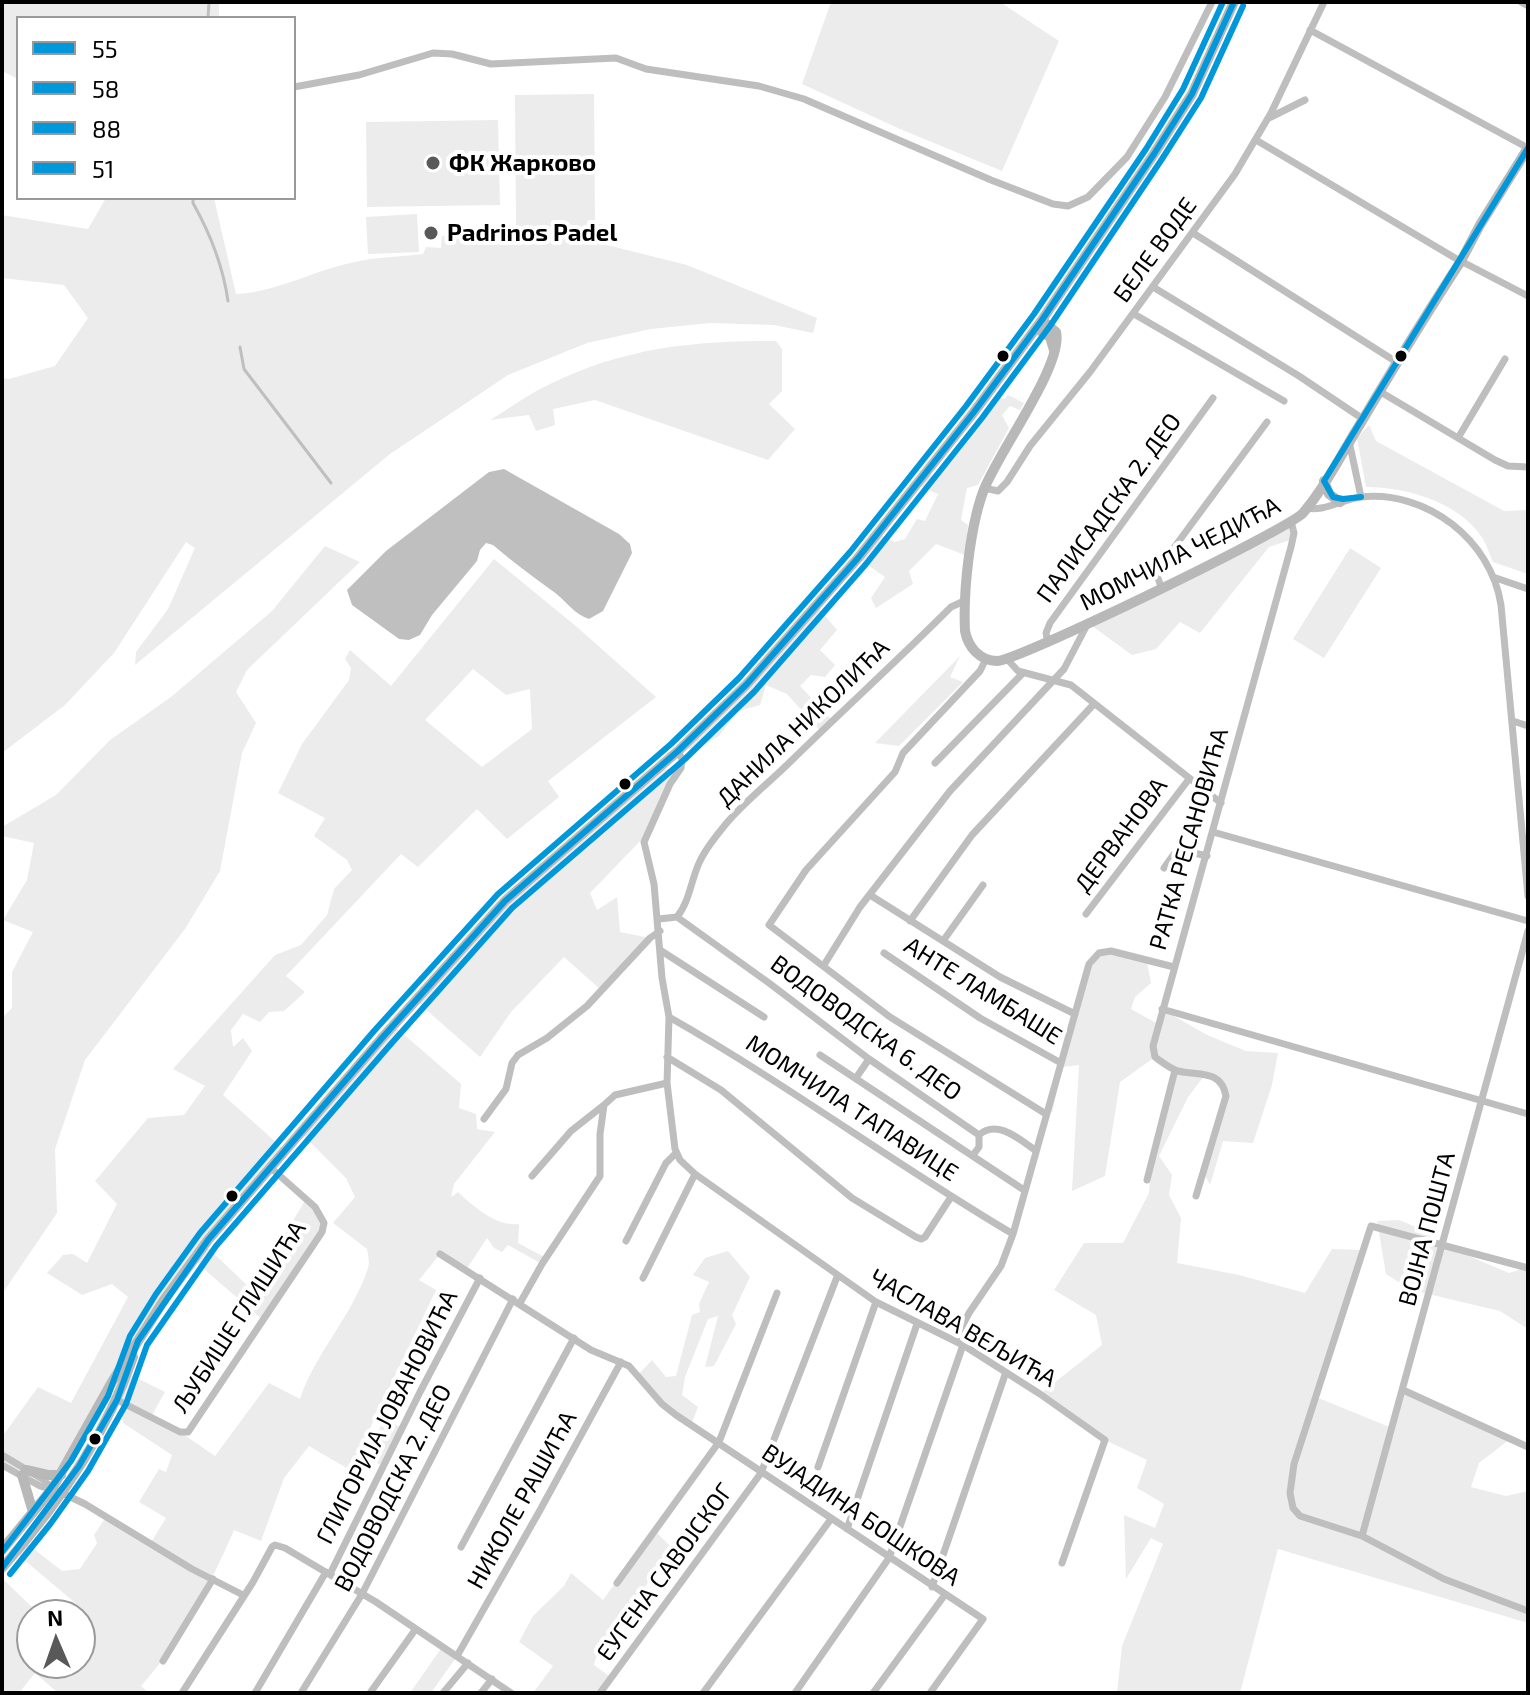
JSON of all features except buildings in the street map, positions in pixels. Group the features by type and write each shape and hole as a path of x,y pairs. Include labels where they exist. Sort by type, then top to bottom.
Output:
{"main road":[{"path":"2,1550 33,1512 57,1491 61,1475 112,1382 193,1259 382,1038 505,901 678,751 746,685 858,558 974,412 1039,324 1192,94 1234,2"},
{"name":"МОМЧИЛА ЧЕДИЋА","path":"986,659 1007,659 1048,643 1291,521 1306,508 1528,148"},
{"path":"986,659 976,653 966,638 966,600 974,520 984,488 1054,352 1056,332 1039,324"},
{"path":"1324,481 1329,494 1340,502"},
{"path":"2,1568 117,1400 138,1341"},
{"path":"33,1512 24,1473 61,1475"}],"street":[{"path":"296,87 359,75 433,53 452,54 491,64 616,58 663,73 759,86 789,94 991,180 1053,204 1074,205 1088,197 1127,157 1154,116 1212,2"},
{"name":"БЕЛЕ ВОДЕ","path":"984,488 998,491 1007,482 1030,446 1193,233 1256,140 1324,2"},
{"path":"1521,2 1528,6"},
{"path":"1310,30 1528,148"},
{"path":"1266,122 1305,100"},
{"path":"1256,140 1461,261 1528,296"},
{"path":"1193,233 1398,363"},
{"path":"1153,287 1363,419"},
{"path":"1134,314 1284,401"},
{"path":"1458,438 1505,359"},
{"path":"1379,391 1508,466 1528,467"},
{"name":"ПАЛИСАДСКА 2. ДЕО","path":"1048,643 1046,633 1050,623 1213,398"},
{"path":"1161,587 1156,572 1267,422"},
{"path":"1349,441 1361,497"},
{"path":"1306,508 1321,508 1361,497 1394,498 1433,512 1453,524 1471,541 1493,577 1501,605 1528,896"},
{"name":"РАТКА РЕСАНОВИЋА","path":"795,1693 889,1558 969,1313 1001,1266 1013,1234 1089,964 1099,953 1111,951 1174,967 1291,547 1294,531 1291,521"},
{"path":"1493,577 1528,589"},
{"name":"ДАНИЛА НИКОЛИЋА","path":"677,917 685,908 699,862 746,802 875,683 951,607 966,600"},
{"path":"824,965 870,895 950,791 1070,662 1088,623"},
{"path":"986,659 982,668 903,753 899,765 806,870 769,925 890,1017 1046,1114"},
{"path":"1007,659 1013,668 1023,673 1071,685 1221,803"},
{"path":"935,763 1023,673"},
{"path":"910,921 972,835 1094,704"},
{"path":"1513,721 1528,726"},
{"path":"626,1241 666,1163 676,1153 667,1083 669,1017 659,919 644,842 670,784 681,768 682,759 678,751"},
{"name":"ДЕРВАНОВА","path":"1086,914 1189,779"},
{"path":"1213,832 1528,921"},
{"path":"1164,868 1181,850 1207,856"},
{"path":"943,941 983,885"},
{"path":"870,895 1015,985 1075,1014"},
{"path":"659,919 677,917"},
{"name":"ВОДОВОДСКА 6. ДЕО","path":"677,917 869,1059 979,1135"},
{"path":"484,1119 506,1089 512,1063 518,1055 547,1038 587,1006 660,931"},
{"name":"ВОЈНА ПОШТА","path":"1362,1536 1528,931"},
{"path":"660,950 764,1017"},
{"name":"АНТЕ ЛАМБАШЕ","path":"884,953 980,1018 1061,1063"},
{"path":"1174,967 1153,1046 1155,1057 1175,1070 1219,1079 1224,1084 1226,1096 1196,1196"},
{"path":"1162,1009 1528,1114"},
{"name":"МОМЧИЛА ТАПАВИЦЕ","path":"669,1017 738,1057 951,1197 1013,1234"},
{"path":"820,1055 1024,1190"},
{"path":"667,1057 748,1111 852,1198 916,1237 925,1237 951,1197"},
{"path":"856,1078 869,1059"},
{"path":"1147,1180 1175,1070"},
{"path":"532,1176 571,1131 615,1095 667,1083"},
{"name":"ВОДОВОДСКА 2. ДЕО","path":"301,1693 362,1594 516,1301 600,1176 600,1126 604,1105"},
{"path":"973,1155 979,1147 979,1135 988,1129 1003,1130 1035,1150"},
{"name":"ЧАСЛАВА ВЕЉИЋА","path":"676,1153 695,1174 837,1277 876,1302 959,1343 1105,1440 1062,1563"},
{"name":"ЉУБИШЕ ГЛИШИЋА","path":"117,1400 180,1432 188,1432 277,1301 322,1232 324,1223 315,1207 271,1168"},
{"path":"643,1278 695,1174"},
{"path":"1528,1268 1371,1226 1294,1464 1290,1493 1293,1508 1300,1516 1362,1536 1444,1579 1528,1611"},
{"name":"ВУЈАДИНА БОШКОВА","path":"440,1254 591,1350 621,1362 638,1375 662,1404 944,1596 983,1619 930,1693"},
{"name":"ЕУГЕНА САВОЈСКОГ","path":"600,1693 761,1473 837,1277"},
{"name":"ГЛИГОРИЈА ЈОВАНОВИЋА","path":"255,1693 328,1573 480,1278"},
{"path":"617,1583 719,1442 777,1293"},
{"path":"818,1467 876,1302"},
{"path":"847,1529 917,1324"},
{"path":"461,1547 574,1338"},
{"name":"НИКОЛЕ РАШИЋА","path":"457,1656 621,1362"},
{"path":"932,1587 1006,1372"},
{"path":"1403,1390 1528,1447"},
{"path":"2,1455 24,1473"},
{"path":"2,1465 44,1480 57,1491 243,1595"},
{"path":"703,1693 831,1519"},
{"path":"182,1693 275,1545 362,1594 511,1693"},
{"path":"163,1661 213,1579"},
{"path":"873,1693 944,1596"},
{"path":"370,1693 415,1630"},
{"path":"443,1693 468,1663"},
{"path":"481,1693 492,1679"}],"shaded area":[{"path":"2,2 219,2 219,16 16,16 16,78 2,71"},
{"path":"831,2 1000,2 1059,41 1002,171 802,84"},
{"path":"594,94 595,224 606,225 607,245 687,265 817,318 813,333 774,325 710,323 651,329 587,343 508,375 390,454 135,665 136,652 168,609 195,548 186,542 114,653 65,705 2,753 2,378 9,379 55,366 88,318 64,285 2,278 2,215 88,229 105,200 214,200 236,294 281,285 355,262 423,254 426,247 441,248 442,236 519,228 516,227 515,95"},
{"name":"ФК Жарково","path":"498,120 500,205 367,207 366,122"},
{"path":"417,214 419,252 368,254 366,217"},
{"path":"776,341 782,349 782,391 769,404 795,429 768,460 595,400 553,409 555,425 536,431 529,415 490,420 548,385 576,372 632,354 688,345"},
{"path":"997,395 1004,399 1008,395 1024,403 1020,410 1010,406 1002,415 1009,428 978,485 967,488 961,520 968,525 965,555 936,544 909,571 913,584 876,608 871,598 885,577 858,558 877,533 895,542 905,539 917,519 925,521 938,494 915,484 925,472 932,476 952,458"},
{"path":"1369,425 1376,441 1504,511 1528,510 1528,574 1493,562 1483,539 1473,526 1446,506 1415,494 1366,487 1357,438"},
{"path":"504,469 619,534 630,544 632,553 603,611 589,619 584,617 493,545 486,543 477,561 432,615 420,635 409,640 399,639 352,605 347,590 386,551 489,472"},
{"path":"1291,521 1293,539 1269,547 1200,633 1180,622 1156,649 1132,655 1088,623"},
{"path":"325,546 360,562 247,670 236,692 256,723 242,753 220,871 185,929 85,1060 55,1149 57,1213 2,1294 2,1018 12,1008 12,972 33,932 3,920 27,880 34,843 2,836 2,827 56,795 110,740 171,697 272,611"},
{"path":"1350,548 1381,568 1324,658 1293,639"},
{"path":"494,559 656,697 548,781 559,797 507,839 477,809 418,867 401,854 286,976 305,992 284,1011 269,1012 260,1022 243,1014 231,1030 233,1047 243,1038 252,1051 223,1095 286,1151 193,1259 61,1475 31,1473 2,1463 2,1437 38,1387 71,1403 128,1297 112,1284 82,1295 47,1273 63,1255 73,1254 87,1263 117,1204 95,1181 148,1118 184,1115 205,1086 173,1069 275,955 301,945 327,915 334,889 352,870 347,860 314,836 325,818 278,793 302,744 349,680 351,668 345,659 350,650 391,686","holes":["473,669 506,695 530,689 532,729 482,767 425,720"]},
{"path":"816,605 837,630 820,650 835,665 825,677 811,675 800,686 832,720 820,731 787,694 766,685 760,705 738,711 719,736 692,751 684,745"},
{"path":"960,656 950,677 963,682 899,746 875,743"},
{"path":"681,768 645,836 590,893 597,910 617,897 620,932 650,938 601,990 564,957 511,1012 480,1057 415,1000 475,933 654,770"},
{"path":"1105,951 1147,962 1151,983 1135,997 1131,1009 1158,1024 1162,1009 1207,1035 1246,1051 1278,1053 1272,1085 1253,1143 1223,1141 1210,1185 1203,1172 1225,1096 1224,1084 1205,1075 1188,1097 1159,1156 1172,1175 1169,1195 1181,1218 1177,1263 1239,1275 1305,1293 1332,1249 1363,1250 1316,1397 1392,1428 1403,1390 1510,1439 1479,1463 1471,1487 1506,1496 1528,1491 1528,1623 1278,1549 1240,1693 1117,1693 1122,1646 1163,1544 1151,1538 1126,1579 1124,1515 1155,1528 1164,1504 1137,1488 1147,1460 1105,1440 1040,1394 1102,1345 1096,1315 1054,1290 1084,1243 1123,1243 1149,1193 1151,1160 1175,1070 1155,1057 1120,1082 1105,1176 1072,1191 1079,1065 1062,1067 1052,1113 1048,1106 1089,964"},
{"path":"393,1025 461,1084 459,1108 476,1114 477,1129 495,1132 454,1184 451,1197 458,1192 494,1219 519,1224 518,1243 546,1258 542,1264 508,1245 502,1252 494,1248 487,1238 466,1270 440,1254 419,1280 436,1290 350,1470 309,1446 284,1478 261,1541 234,1530 194,1612 141,1686 149,1693 58,1693 42,1679 96,1679 96,1599 71,1599 16,1553 25,1542 62,1571 80,1569 97,1543 94,1535 106,1517 150,1544 166,1518 139,1502 159,1469 166,1472 172,1455 123,1423 122,1402 117,1400 127,1373 165,1392 151,1417 215,1456 269,1383 300,1399 361,1285 369,1263 367,1249 333,1223 355,1197 346,1178 302,1134"},
{"path":"306,1199 324,1223 264,1321 197,1263 208,1248 249,1287 265,1267"},
{"path":"1399,1220 1423,1230 1443,1245 1509,1273 1528,1267 1528,1329 1500,1311 1411,1290 1386,1274 1377,1221"},
{"path":"728,1251 750,1277 732,1315 736,1324 714,1366 705,1367 718,1316 708,1319 685,1377 682,1395 698,1407 691,1425 676,1415 638,1375 652,1360 666,1377 676,1376 692,1315 700,1312 699,1304 709,1282 693,1275 705,1258"},
{"path":"384,1419 402,1428 384,1466 365,1458"},
{"path":"654,1530 670,1546 631,1610 608,1634 594,1665 612,1678 600,1693 533,1693 553,1666 519,1642 533,1616 564,1586 571,1573 603,1600"},
{"path":"2,1578 24,1599 16,1599 16,1679 30,1679 19,1693 2,1693"},
{"path":"442,1647 457,1656 431,1693 410,1693"}],"waterway":[{"path":"208,16 209,2"},
{"path":"193,200 215,251 228,301"},
{"path":"240,347 244,369 331,483"}],"transit line":[{"name":"88","path":"2,1552 71,1461 108,1396 130,1336 200,1233 374,1031 498,894 671,744 739,678 850,552 966,406 1034,314 1146,149 1183,89 1223,2"},
{"name":"55","path":"2,1568 79,1466 117,1400 138,1341 208,1240 505,901 678,751 746,685 858,558 974,412 1042,320 1154,154 1192,94 1234,2"},
{"name":"58","path":"10,1574 88,1471 126,1404 147,1345 216,1246 512,908 685,759 754,692 866,564 982,418 1050,326 1201,98 1243,6"},
{"name":"51","path":"1361,497 1333,497 1324,481 1528,148"}],"place":[{"name":"ФК Жарково","path":"433,163"},
{"name":"Padrinos Padel","path":"431,233"}]}
